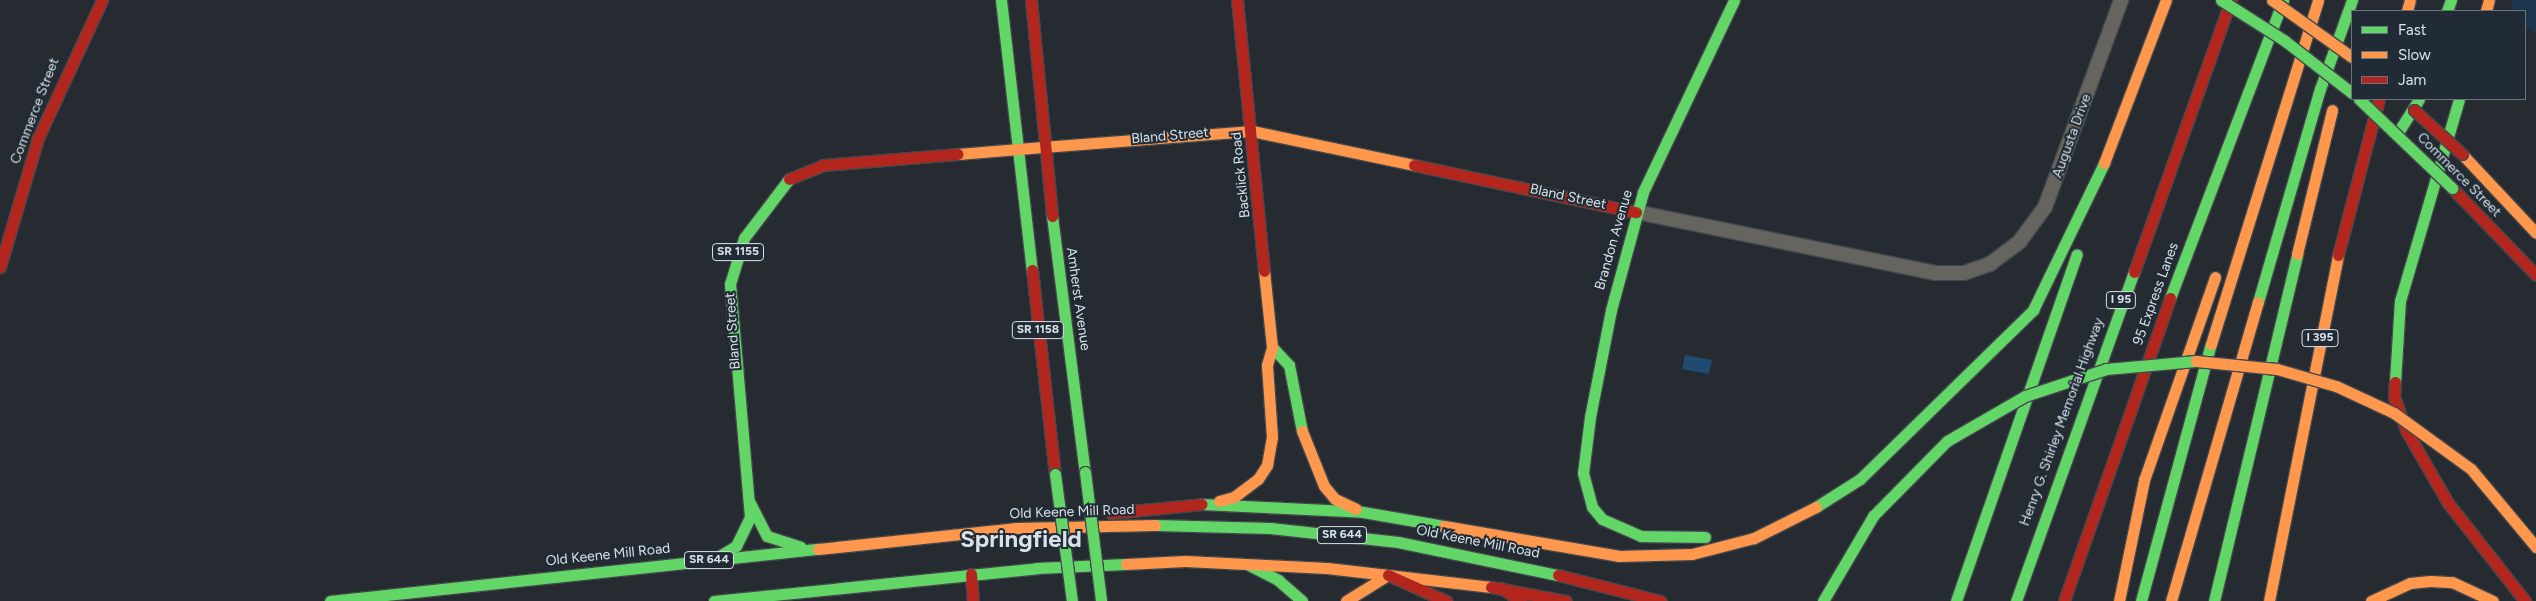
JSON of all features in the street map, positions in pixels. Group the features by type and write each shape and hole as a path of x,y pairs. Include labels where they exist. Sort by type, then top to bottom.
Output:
{"main road":[{"name":"Commerce Street","path":"0,267 38,138 102,0"},
{"name":"SR 1158","path":"1001,0 1055,474 1072,601"},
{"name":"Amherst Avenue","path":"1031,0 1043,147 1101,601"},
{"name":"Backlick Road","path":"1202,504 1248,489 1266,465 1272,436 1266,365 1272,346 1252,131 1237,0"},
{"name":"Brandon Avenue","path":"1734,0 1636,212 1590,417 1583,474 1592,506 1602,519 1620,530 1663,539 1722,534 1754,538"},
{"path":"1017,528 1202,504 1363,512 1619,556 1692,554 1754,538 1796,520 1860,479 2033,310 2096,184 2166,0"},
{"path":"2221,0 2285,41 2351,92"},
{"name":"Henry G. Shirley Memorial Highway","path":"2016,601 2231,0"},
{"path":"2272,0 2351,56"},
{"name":"95 Express Lanes","path":"2064,601 2173,290 2283,0"},
{"path":"2141,601 2200,378 2277,124 2318,0"},
{"path":"2171,601 2312,116 2352,0"},
{"path":"2214,601 2311,187 2351,41"},
{"name":"Commerce Street","path":"2360,100 2452,188 2536,275"},
{"name":"I 395","path":"2269,601 2343,230 2379,100"},
{"name":"Commerce Street","path":"2402,100 2462,154 2536,233"},
{"path":"2397,134 2414,110 2419,100"},
{"path":"2459,100 2400,302 2394,397 2407,432 2448,502 2525,601"},
{"path":"2226,249 2277,124"},
{"name":"Bland Street","path":"750,503 729,290 744,238 774,192 792,176 823,166 1252,131 1636,212"},
{"path":"1956,601 2072,274 2096,184"},
{"path":"2119,601 2144,480 2190,338 2219,267"},
{"path":"1272,346 1289,366 1302,431 1324,486 1335,499 1363,512"},
{"path":"1823,601 1873,516 1947,441 2025,396 2106,369 2165,360 2225,361 2277,369 2373,402 2423,431 2471,469 2536,547"},
{"path":"750,503 767,536 812,549"},
{"path":"713,559 732,550 742,538 750,503"},
{"name":"Old Keene Mill Road","path":"330,601 455,586 1017,528 1139,524 1335,534 1511,563 1661,601"},
{"path":"2283,524 2283,601"},
{"path":"1244,562 1278,580 1302,601"},
{"path":"714,601 971,574 1106,563 1244,562 1388,575 1501,588 1566,601"},
{"path":"971,574 973,601"},
{"path":"1346,601 1388,575"},
{"path":"1388,575 1446,601"},
{"path":"2262,601 2273,580"},
{"path":"2371,601 2410,582 2430,581 2452,582 2493,601"},
{"path":"1501,588 1521,601"}],"street":[{"name":"Augusta Drive","path":"1999,259 2029,231 2045,207 2121,0"},
{"name":"Bland Street","path":"1636,212 1935,273 1977,270 1999,259"},
{"path":"455,586 456,601"}],"shaded area":[{"path":"2512,0 2536,0 2536,33 2526,28 2526,10 2513,10"},
{"path":"1685,355 1712,360 1709,374 1682,369"}],"traffic: fast":[{"path":"1001,0 1032,270"},
{"path":"1590,417 1611,310 1643,192 1734,0"},
{"path":"2221,0 2285,41 2351,92"},
{"path":"2170,298 2283,0"},
{"path":"2258,302 2320,89 2352,0"},
{"path":"2447,10 2451,0"},
{"path":"2360,100 2452,188"},
{"path":"2397,134 2418,100"},
{"path":"2395,382 2400,301 2459,100"},
{"path":"1816,507 1860,479 2033,310 2104,163"},
{"path":"716,558 736,546 750,517 730,284 744,238 789,179"},
{"path":"1052,216 1085,472"},
{"path":"1956,601 2077,254"},
{"path":"2214,601 2297,254"},
{"path":"2016,601 2134,272"},
{"path":"2141,601 2211,344"},
{"path":"1272,347 1289,365 1302,431"},
{"path":"1823,601 1873,516 1947,441 2025,396 2106,369 2196,361"},
{"path":"1590,417 1583,473 1592,507 1602,519 1641,536 1705,537"},
{"path":"1085,472 1101,601"},
{"path":"1055,474 1072,601"},
{"path":"750,503 767,536 800,547"},
{"path":"1202,504 1363,512 1444,526"},
{"path":"1155,525 1270,528 1398,542 1558,575"},
{"path":"330,601 818,549"},
{"path":"714,601 1037,568 1126,564"},
{"path":"1249,565 1278,580 1302,601"}],"traffic: slow":[{"path":"2104,163 2166,0"},
{"path":"2272,0 2351,56"},
{"path":"2211,344 2318,0"},
{"path":"2407,10 2410,0"},
{"path":"2486,10 2489,0"},
{"path":"2297,254 2332,110"},
{"path":"1043,147 1252,131 1414,165"},
{"path":"958,154 1043,147"},
{"path":"2462,154 2536,233"},
{"path":"2269,601 2338,255"},
{"path":"1219,501 1234,497 1258,479 1267,465 1272,437 1267,365 1272,347 1264,271"},
{"path":"2119,601 2144,480 2215,277"},
{"path":"2171,601 2258,302"},
{"path":"2196,361 2277,369 2336,386 2394,413 2471,469 2536,547"},
{"path":"1302,431 1324,486 1335,499 1356,509"},
{"path":"1444,526 1619,556 1692,554 1754,538 1816,507"},
{"path":"818,549 1017,528 1155,525"},
{"path":"1126,564 1185,561 1327,568 1491,587"},
{"path":"1346,601 1388,575"},
{"path":"2371,601 2410,583 2430,581 2452,582 2493,601"}],"traffic: jam":[{"path":"0,267 38,138 102,0"},
{"path":"1031,0 1052,216"},
{"path":"1237,0 1264,271"},
{"path":"2134,272 2231,0"},
{"path":"2338,255 2379,100"},
{"path":"2414,110 2462,154"},
{"path":"789,179 823,165 958,154"},
{"path":"1414,165 1636,212"},
{"path":"2452,188 2536,275"},
{"path":"1032,270 1055,474"},
{"path":"2064,601 2170,298"},
{"path":"2395,382 2394,397 2407,432 2448,503 2525,601"},
{"path":"1111,513 1202,504"},
{"path":"971,574 973,601"},
{"path":"1388,575 1446,601"},
{"path":"1558,575 1661,601"},
{"path":"1491,587 1566,601"},
{"path":"1501,588 1521,601"}],"district":[{"name":"Springfield","path":"1021,539"}]}
